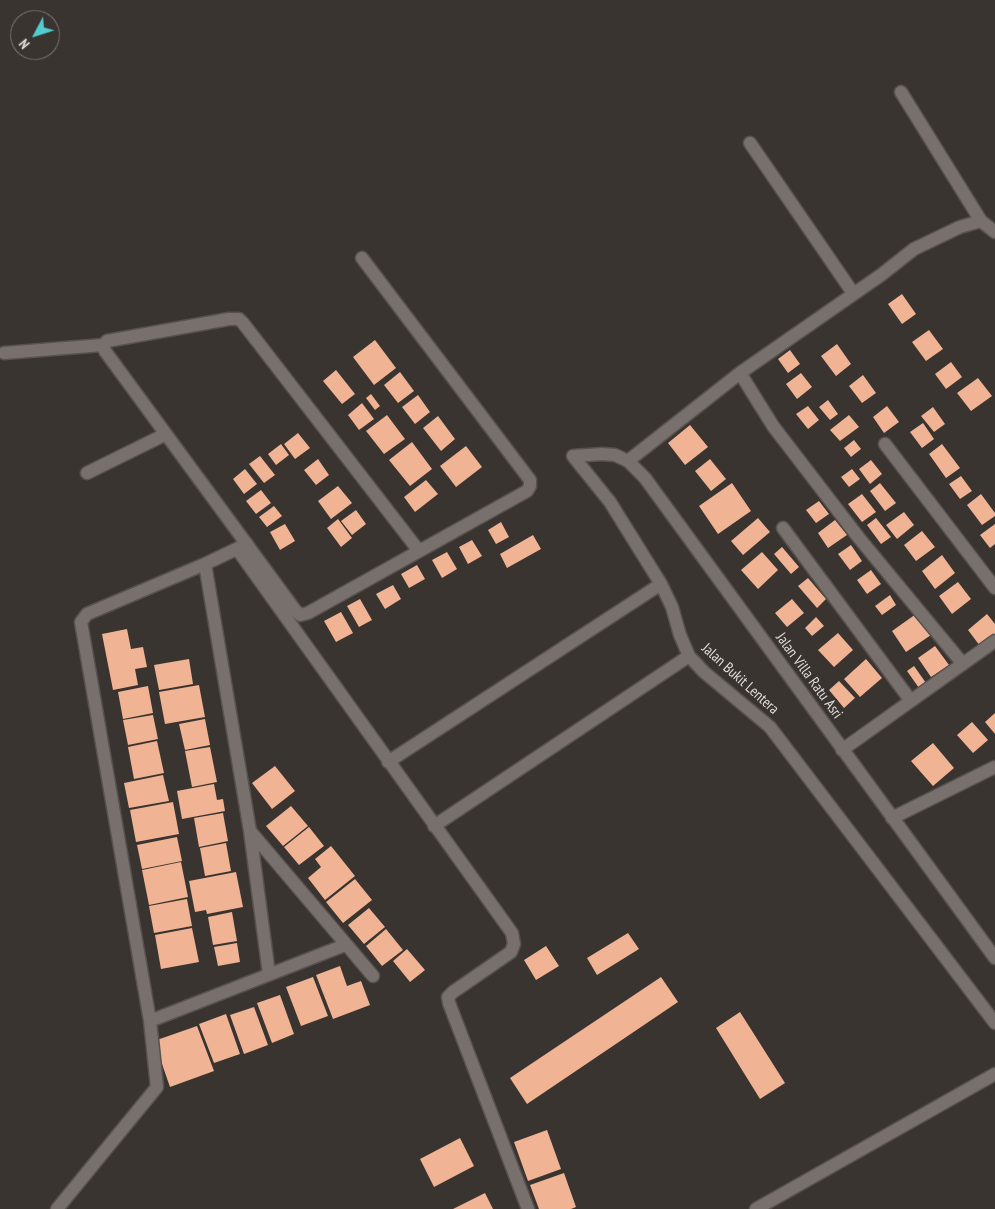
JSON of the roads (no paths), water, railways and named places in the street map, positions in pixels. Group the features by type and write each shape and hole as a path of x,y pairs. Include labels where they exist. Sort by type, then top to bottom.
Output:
{"street":[{"path":"901,92 981,221 995,232"},
{"path":"750,143 853,294"},
{"path":"628,461 740,373 914,249 960,227 981,221"},
{"path":"242,546 300,615 527,491 530,486 530,480 362,258"},
{"path":"4,353 103,345 107,340 238,319 419,551"},
{"path":"103,345 105,351 166,434 388,762 512,933 514,944 511,952 448,996 449,1004 528,1209"},
{"path":"740,373 772,426 859,538 963,664"},
{"path":"87,473 166,434"},
{"path":"885,444 995,588"},
{"name":"Jalan Villa Ratu Asri","path":"573,456 614,454 628,461 645,478 995,958"},
{"name":"Jalan Bukit Lentera","path":"573,456 610,502 661,584 672,607 680,635 689,656 704,672 770,727 995,1024"},
{"path":"783,528 911,701"},
{"path":"57,1209 157,1087 150,1020 81,622 87,614 242,546"},
{"path":"204,564 250,831 269,974"},
{"path":"388,762 661,584"},
{"path":"842,750 995,641"},
{"path":"434,826 689,656"},
{"path":"892,818 995,767"},
{"path":"250,831 372,976"},
{"path":"150,1020 345,945"},
{"path":"756,1209 995,1074"}]}
